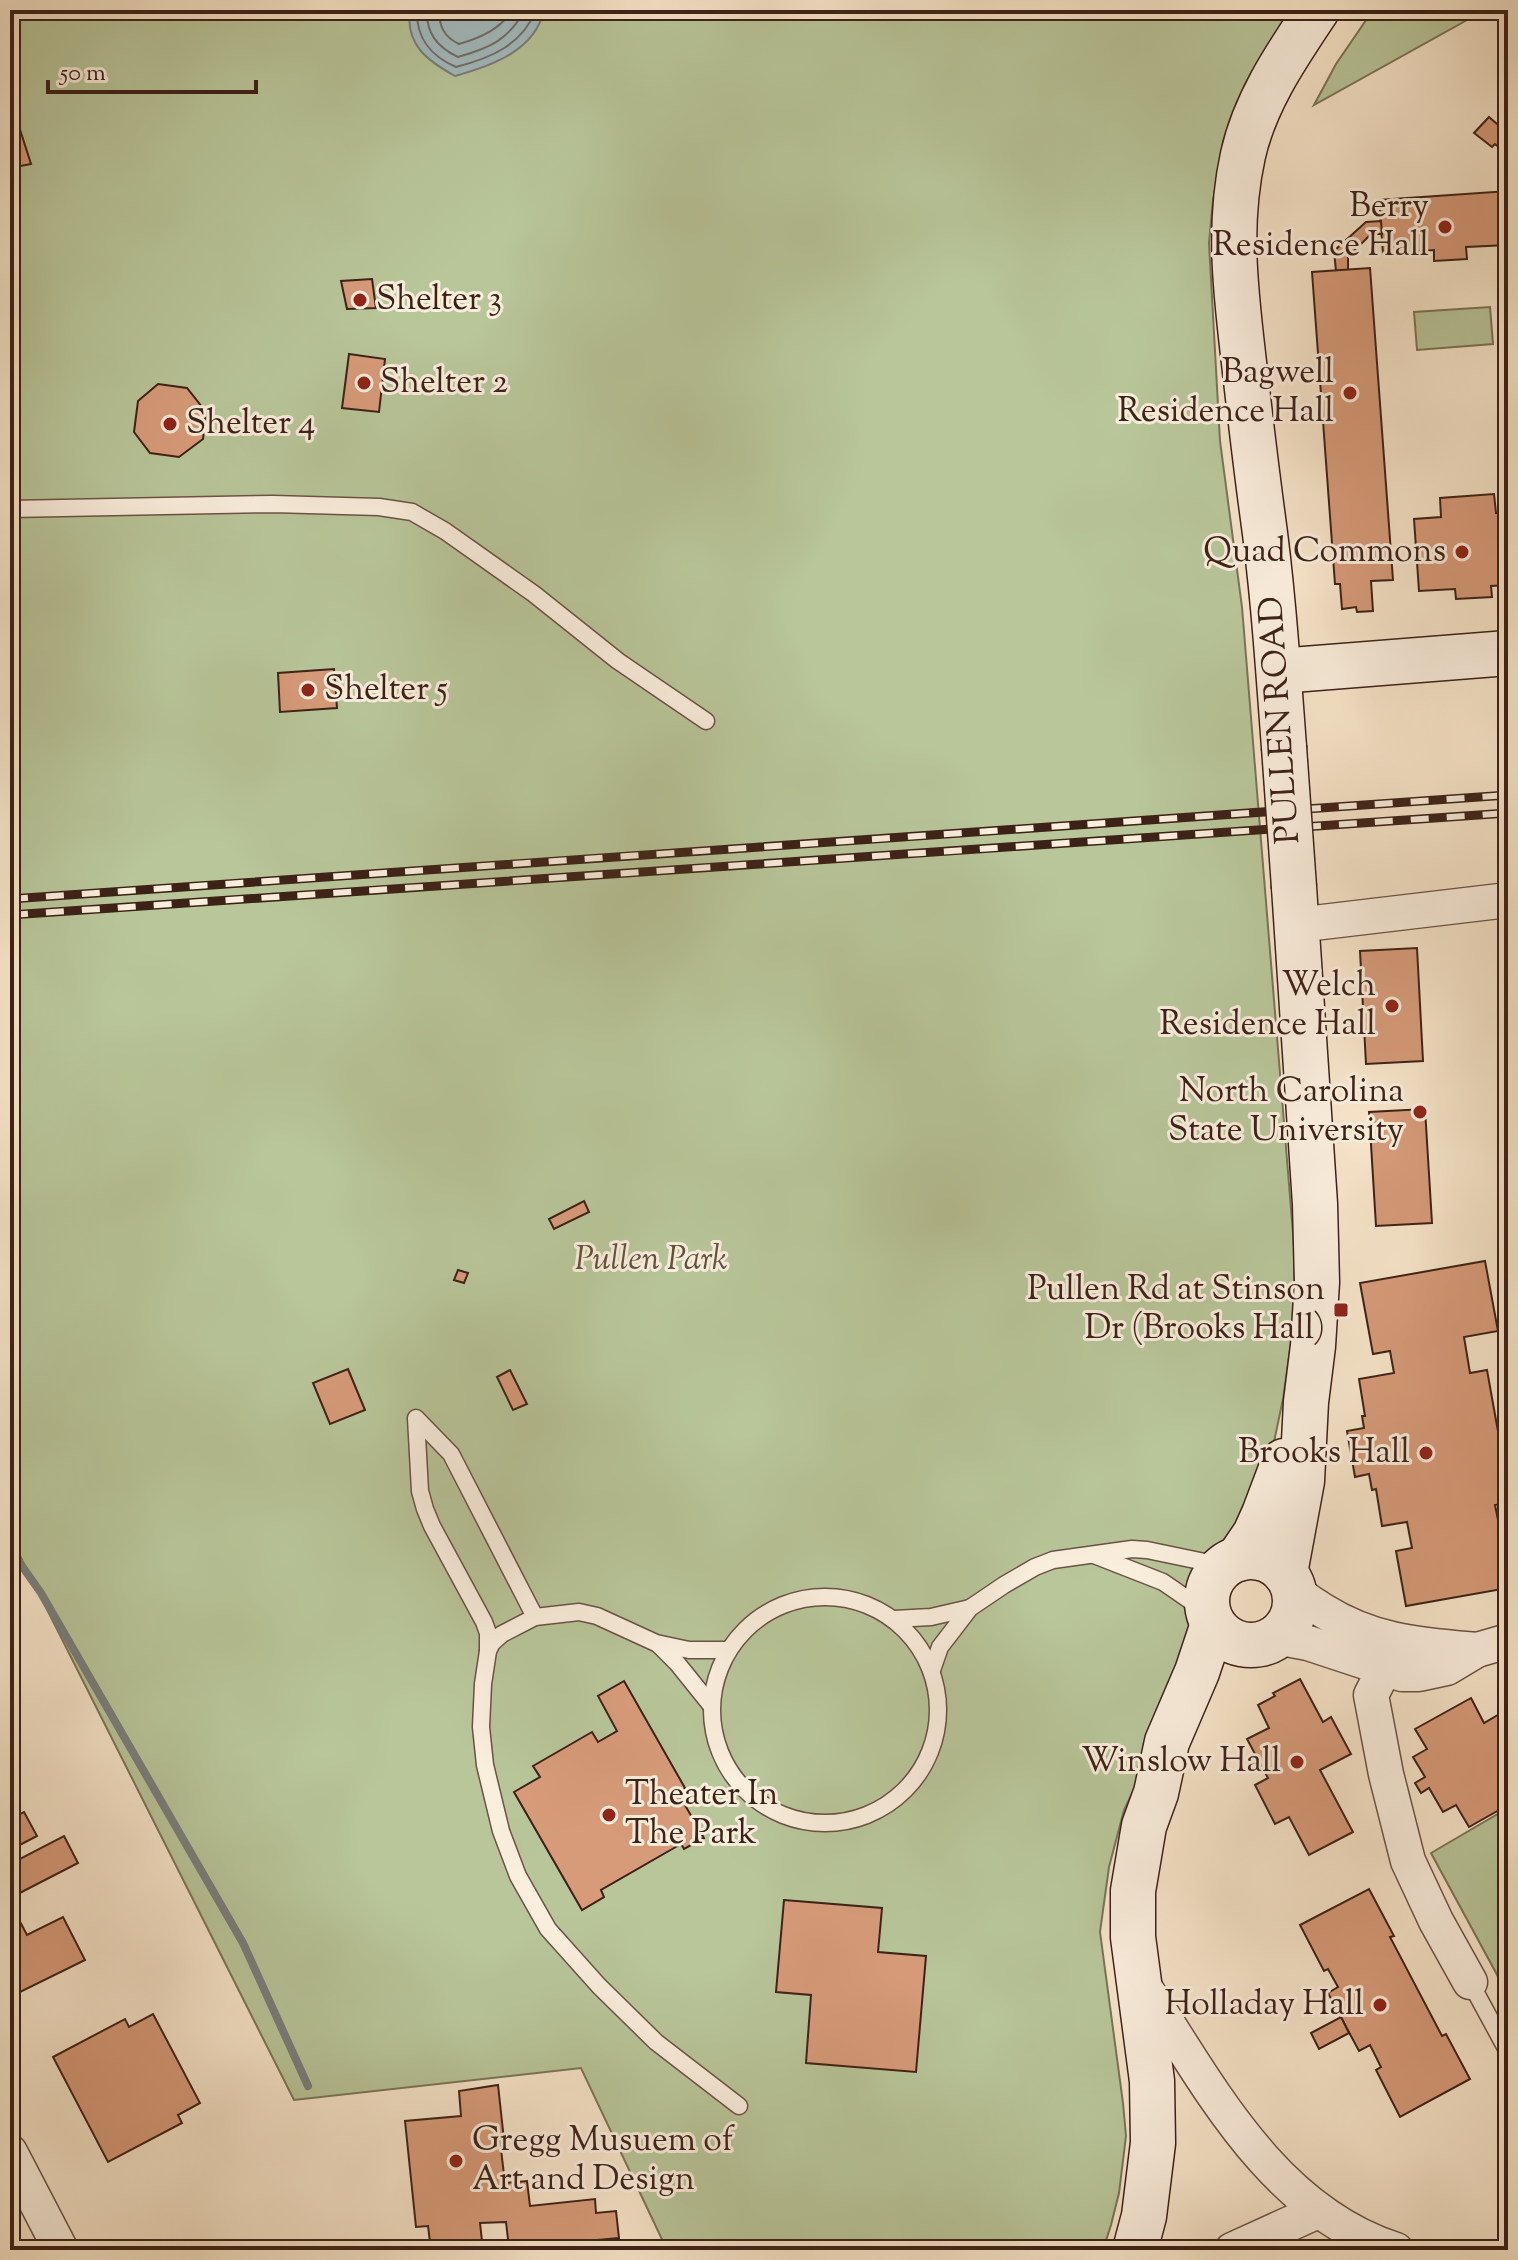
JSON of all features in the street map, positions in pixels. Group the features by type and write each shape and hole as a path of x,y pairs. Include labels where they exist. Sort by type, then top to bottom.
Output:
{"main road":[{"name":"PULLEN ROAD","path":"1289,1580 1302,1481 1317,1282 1313,1175 1279,671 1233,255 1234,202 1244,152 1264,98 1284,60 1317,10"},
{"path":"1279,671 1508,653"},
{"name":"PULLEN ROAD","path":"1231,1562 1255,1534 1306,1402"},
{"path":"1135,2250 1144,2216 1153,2143 1152,2081 1133,1937 1133,1891 1144,1826 1156,1793 1167,1742 1197,1672 1210,1618 1207,1600 1209,1587 1215,1576 1231,1562 1251,1557 1276,1564 1289,1580 1295,1601 1287,1627 1265,1641 1222,1685 1186,1752 1156,1793"},
{"path":"1210,1618 1220,1633 1230,1640 1242,1644 1265,1641"}],"street":[{"path":"1295,906 1508,900"},
{"path":"1289,1580 1298,1594 1341,1621 1396,1641 1415,1645 1493,1646"},
{"path":"1265,1641 1308,1643 1402,1674 1447,1668 1493,1646"},
{"path":"1384,1670 1371,1695 1386,1774 1408,1861 1436,1921 1470,1982"},
{"path":"1138,1976 1226,2112 1281,2179 1318,2211 1370,2242 1396,2250"},
{"path":"10,2152 61,2250"},
{"path":"1232,2250 1318,2211"}],"lane":[{"path":"10,509 273,504 379,507 412,512 471,549 618,661 706,721"},
{"path":"535,1617 451,1454 416,1418 422,1500 432,1526 488,1633 481,1727 485,1765 501,1831 518,1876 548,1929 599,1986 656,2042 739,2106"},
{"path":"894,1619 931,1617 970,1608 1035,1567 1068,1557 1113,1550 1147,1550 1231,1562"},
{"path":"1092,1554 1163,1582 1210,1618"},
{"path":"835,1597 866,1604 894,1619 916,1642 932,1670 938,1695 938,1720 933,1745 923,1768 910,1785 875,1812 842,1822 808,1823 776,1813 749,1796 728,1771 715,1742 710,1704 715,1679 728,1650 748,1626 774,1608 804,1598 835,1597"},
{"path":"932,1670 940,1647 970,1608"},
{"path":"488,1651 496,1638 535,1617 579,1612 597,1616 656,1643 689,1650 728,1650"},
{"path":"656,1643 677,1663 710,1704"},
{"path":"1470,1982 1508,2052"}],"green space":[{"name":"Pullen Park","path":"10,10 1294,10 1226,135 1213,200 1209,243 1220,441 1242,607 1295,1258 1293,1328 1283,1399 1267,1475 1233,1545 1187,1679 1124,1810 1109,1867 1100,1932 1126,2136 1119,2193 1103,2250 667,2250 581,2068 294,2100 10,1536"},
{"path":"1373,10 1485,10 1314,105 1336,64"},
{"path":"1490,307 1493,344 1417,350 1414,312"},
{"path":"1508,1808 1508,1995 1431,1853"}],"water":[{"path":"410,10 544,10 531,36 510,55 455,76 420,50 411,33"}],"building":[{"path":"16,117 31,164 10,168 10,118"},
{"path":"1489,117 1504,130 1508,125 1508,155 1474,133"},
{"name":"Berry Residence Hall","path":"1508,191 1508,245 1466,247 1467,259 1434,261 1434,250 1383,254 1379,200"},
{"path":"1381,221 1382,234 1371,234 1348,257 1348,270 1336,271 1334,251 1366,222"},
{"name":"Bagwell Residence Hall","path":"1370,268 1393,580 1371,581 1373,611 1357,612 1356,607 1342,609 1340,584 1335,584 1312,272"},
{"name":"Shelter 3","path":"372,279 376,308 347,309 341,281"},
{"name":"Shelter 2","path":"349,354 385,359 379,412 342,408"},
{"name":"Shelter 4","path":"158,384 187,388 206,412 203,439 179,457 150,453 134,432 138,401"},
{"name":"Quad Commons","path":"1494,494 1496,513 1508,513 1508,585 1491,586 1492,597 1456,599 1455,589 1419,591 1414,519 1441,517 1440,498"},
{"name":"Shelter 5","path":"334,669 337,708 280,712 278,673"},
{"name":"Welch Residence Hall","path":"1417,948 1423,1061 1366,1064 1360,951"},
{"path":"1425,1109 1432,1223 1376,1226 1369,1112"},
{"path":"584,1201 589,1212 554,1229 549,1219"},
{"name":"Brooks Hall","path":"1485,1261 1498,1331 1464,1337 1470,1373 1487,1370 1508,1487 1508,1503 1495,1505 1498,1520 1508,1519 1508,1588 1406,1606 1396,1551 1412,1548 1407,1522 1382,1526 1376,1489 1372,1490 1369,1474 1355,1477 1347,1431 1364,1428 1359,1379 1394,1373 1390,1351 1373,1354 1360,1283"},
{"path":"458,1270 468,1273 464,1283 454,1280"},
{"path":"348,1369 365,1410 330,1424 313,1383"},
{"path":"510,1370 527,1404 513,1410 497,1377"},
{"name":"Winslow Hall","path":"1300,1679 1323,1722 1331,1717 1351,1754 1320,1770 1353,1832 1309,1855 1289,1817 1275,1824 1255,1785 1268,1778 1247,1739 1269,1728 1258,1705"},
{"name":"Theater In The Park","path":"624,1681 685,1788 678,1793 704,1838 684,1849 681,1844 601,1890 604,1897 582,1910 514,1792 540,1777 533,1766 592,1732 598,1742 617,1731 598,1696"},
{"path":"1471,1698 1484,1723 1508,1709 1508,1805 1469,1827 1456,1805 1443,1812 1429,1788 1421,1793 1415,1783 1425,1777 1413,1757 1427,1749 1415,1729"},
{"path":"24,1812 37,1836 10,1850 10,1819"},
{"path":"64,1836 78,1863 10,1898 10,1864"},
{"name":"Holladay Hall","path":"1369,1889 1394,1936 1390,1937 1442,2036 1446,2034 1470,2079 1400,2117 1376,2070 1381,2067 1370,2045 1359,2051 1328,1993 1338,1987 1328,1969 1324,1971 1300,1925"},
{"path":"784,1900 882,1908 878,1952 926,1956 916,2072 806,2063 811,1995 776,1992"},
{"path":"17,1916 27,1935 63,1917 85,1960 10,1997 10,1919"},
{"path":"153,2014 200,2103 178,2115 182,2123 108,2162 53,2057 125,2019 129,2027"},
{"path":"1341,2017 1349,2033 1319,2049 1311,2033"},
{"name":"Gregg Musuem of Art and Design","path":"498,2085 505,2183 527,2181 530,2206 595,2199 596,2213 616,2211 619,2238 509,2248 506,2222 480,2223 483,2250 431,2250 428,2226 416,2227 405,2121 461,2116 459,2091"}],"waterway":[{"path":"10,1549 41,1593 243,1943 308,2086"}],"railway":[{"path":"10,899 1508,795"},
{"path":"10,915 1508,813"}],"place":[{"name":"Berry Residence Hall","path":"1445,227"},
{"name":"Shelter 3","path":"360,300"},
{"name":"Shelter 2","path":"364,383"},
{"name":"Bagwell Residence Hall","path":"1350,393"},
{"name":"Shelter 4","path":"170,424"},
{"name":"Quad Commons","path":"1462,552"},
{"name":"Shelter 5","path":"308,690"},
{"name":"Welch Residence Hall","path":"1392,1006"},
{"name":"North Carolina State University","path":"1420,1112"},
{"name":"Pullen Rd at Stinson Dr (Brooks Hall)","path":"1341,1310"},
{"name":"Brooks Hall","path":"1426,1453"},
{"name":"Winslow Hall","path":"1297,1762"},
{"name":"Theater In The Park","path":"609,1815"},
{"name":"Holladay Hall","path":"1380,2005"},
{"name":"Gregg Musuem of Art and Design","path":"456,2161"}]}
